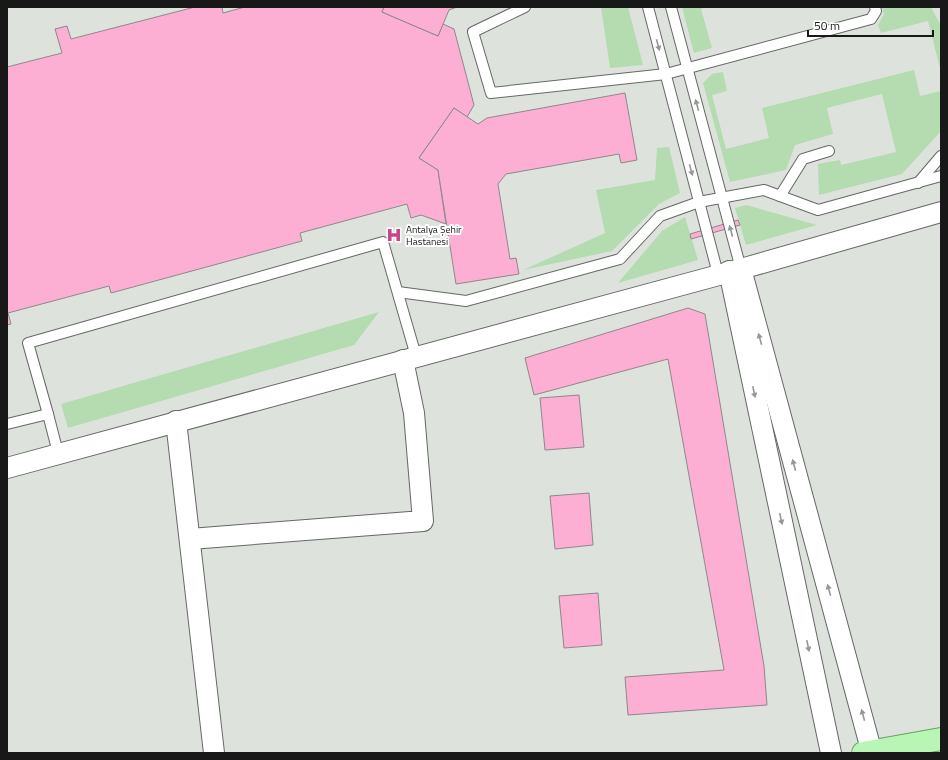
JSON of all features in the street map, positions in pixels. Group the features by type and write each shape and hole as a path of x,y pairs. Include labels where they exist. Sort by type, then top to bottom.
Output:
{"main road":[{"path":"869,753 941,740"}],"street":[{"path":"7,468 941,212"},
{"path":"729,271 869,753"},
{"path":"729,271 831,753"},
{"path":"190,539 423,521 409,358"},
{"path":"176,421 214,753"}],"lane":[{"path":"525,7 473,32 491,93 666,74 871,19 876,11 875,7"},
{"path":"648,7 699,202 729,271"},
{"path":"671,7 722,198 729,271"},
{"path":"780,196 803,159 829,151"},
{"path":"918,183 941,156"},
{"path":"398,292 466,301 620,259 660,216 699,202 764,190 818,210 941,176"},
{"path":"58,453 28,343 383,242 398,292 409,358"},
{"path":"7,424 48,414"}],"green space":[{"path":"601,7 628,7 643,65 610,68"},
{"path":"682,7 707,7 701,9 712,48 694,53"},
{"path":"882,7 931,7 941,26 941,72 928,21 881,33 878,25 884,14"},
{"path":"914,70 920,96 941,91 941,131 902,174 819,195 818,164 840,160 841,165 896,152 882,94 827,108 833,134 795,145 786,170 730,182 703,83 712,74 723,72 727,91 712,95 726,149 769,138 762,108"},
{"path":"669,147 680,193 659,204 612,251 523,270 605,233 596,190 655,180 657,148"},
{"path":"746,205 817,225 746,245 735,208"},
{"path":"685,217 698,260 618,283 662,231"},
{"path":"379,312 354,345 68,428 61,404"}],"building":[{"path":"195,7 222,7 223,13 245,7 384,7 382,12 438,36 443,24 454,29 474,105 467,117 454,108 419,158 438,170 446,224 421,215 411,218 407,204 300,233 302,241 111,293 109,286 8,313 11,324 7,325 7,67 62,53 55,29 67,26 71,39"},
{"path":"384,7 457,7 449,10 438,36 382,12"},
{"path":"625,93 637,160 621,163 619,154 506,174 498,184 510,259 516,258 519,274 456,284 438,170 419,158 454,108 478,124 487,118"},
{"path":"738,220 740,225 691,239 690,234"},
{"path":"688,308 705,314 764,666 767,705 628,715 625,677 724,670 668,359 534,395 525,358"},
{"path":"579,395 584,447 545,450 540,398"},
{"path":"589,493 593,545 555,549 550,496"},
{"path":"598,593 602,645 564,648 559,596"}],"place":[{"name":"Antalya Şehir Hastanesi","path":"394,235"}]}
